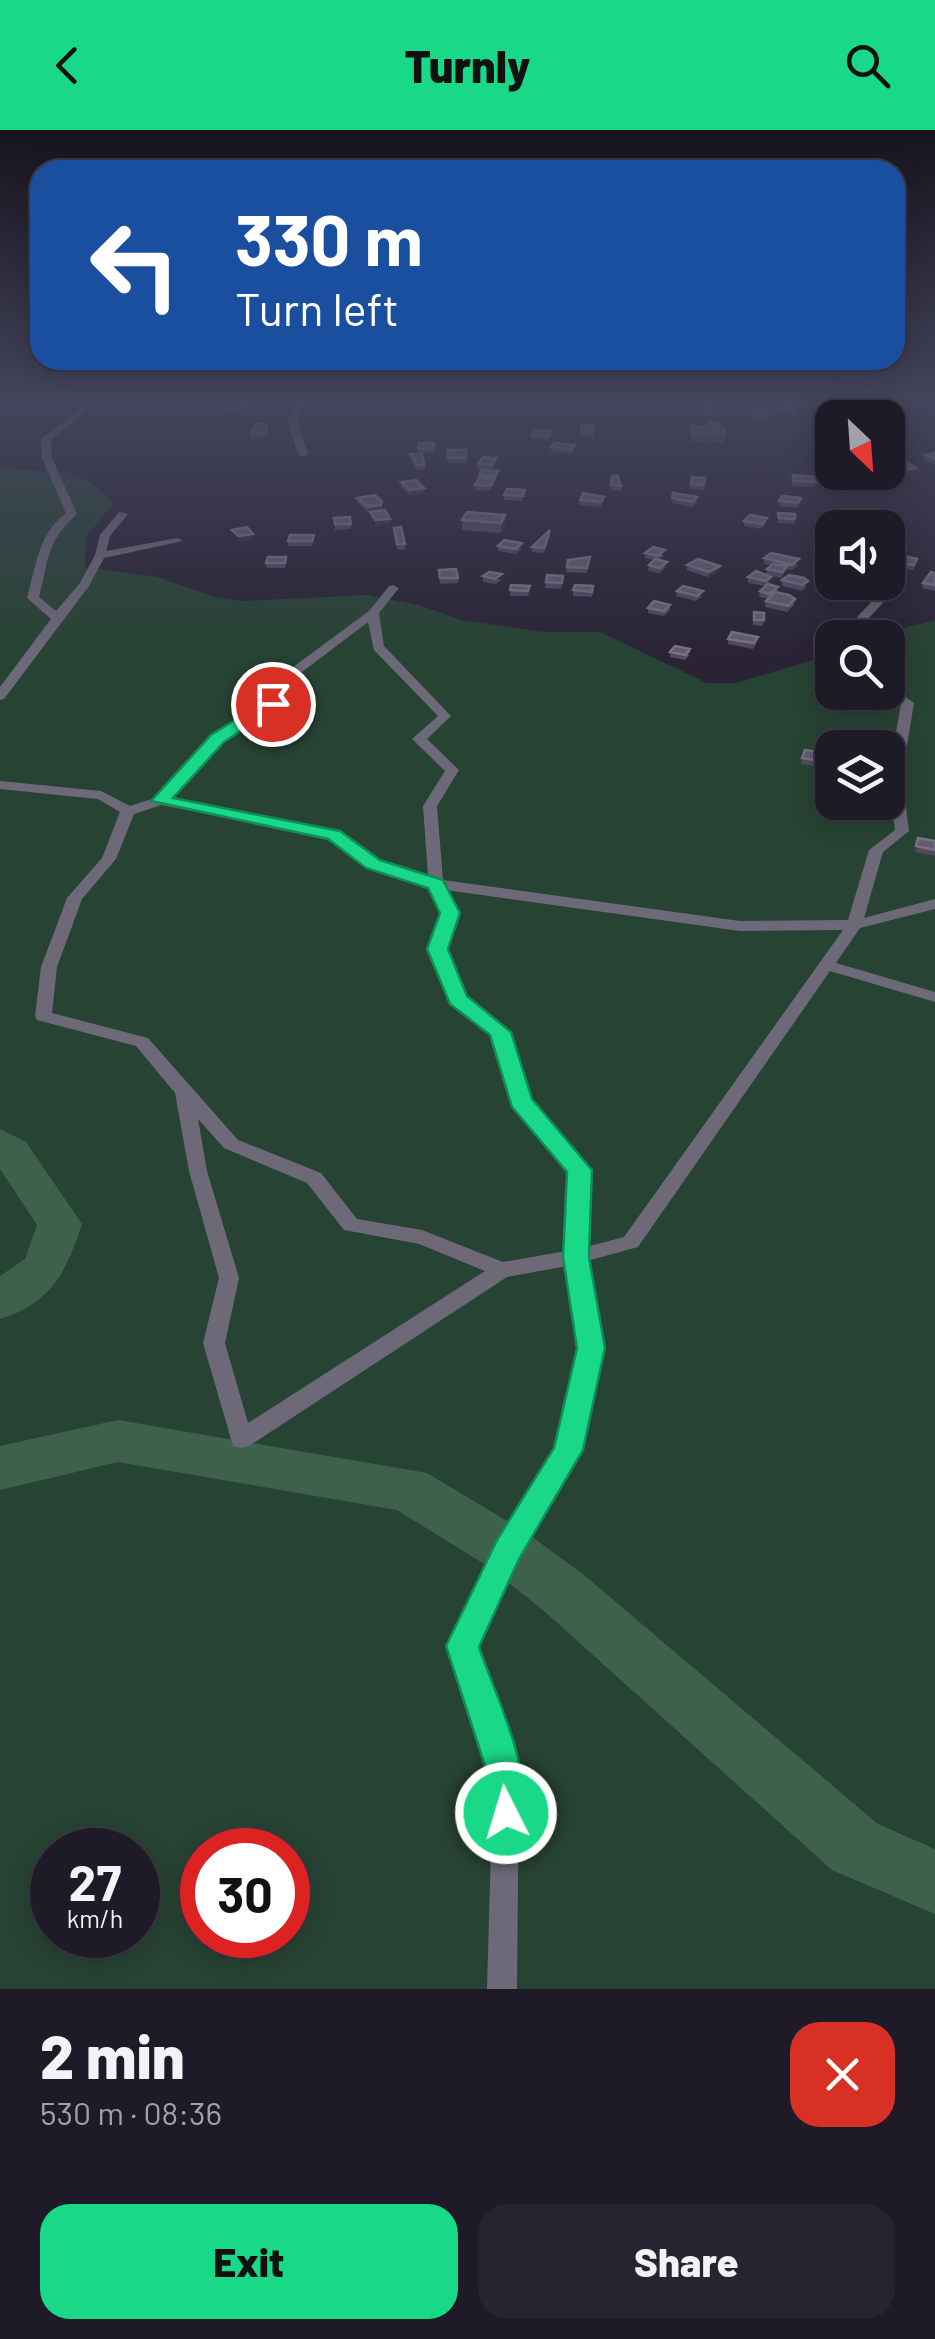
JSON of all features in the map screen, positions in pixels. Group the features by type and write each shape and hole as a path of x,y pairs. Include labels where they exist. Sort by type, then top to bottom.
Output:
{"street":[{"path":"57,618 33,598 43,568 44,544 56,522 72,514 59,485"},
{"path":"0,696 85,584 100,556 105,535 123,514"},
{"path":"100,556 178,541"},
{"path":"160,801 218,739 273,704 289,676 373,613 393,588"},
{"path":"864,620 879,600"},
{"path":"373,613 378,646 445,716 419,739 452,770 430,806 436,884 450,913 438,949 458,1000 500,1032 520,1101 580,1170 576,1257 591,1348 568,1450 508,1550 462,1646 506,1778 502,1989"},
{"path":"184,1092 198,1171 229,1278 214,1343 240,1439 502,1270 631,1242 854,926 876,850 902,831 895,776 908,703 905,701"},
{"path":"0,786 101,795 128,811 160,801 334,835 373,864 436,884 740,926 854,926 935,904"},
{"path":"128,811 109,859 75,898 49,967 43,1016 142,1042 231,1144 314,1178 351,1226 422,1237 502,1270"},
{"path":"824,965 935,996"}],"green space":[{"path":"0,485 92,485 114,503 86,537 85,567 157,577 215,597 242,601 367,595 419,605 461,620 544,632 600,632 707,683 736,683 815,659 815,710 905,710 905,628 935,621 935,1989 0,1989"}],"building":[{"path":"404,485 424,488 410,490"},
{"path":"507,489 525,490 523,496 504,495"},
{"path":"583,493 604,497 601,502 580,500"},
{"path":"673,493 697,497 693,502 672,498"},
{"path":"375,495 381,505 368,507 357,498"},
{"path":"782,496 801,498 798,503 779,501"},
{"path":"385,510 390,519 375,520 370,512"},
{"path":"467,512 505,515 501,523 462,520"},
{"path":"778,513 795,514 795,519 779,518"},
{"path":"750,515 767,518 762,524 744,521"},
{"path":"350,517 351,524 335,524 334,518"},
{"path":"247,527 253,534 238,536 232,530"},
{"path":"401,527 405,544 397,544 394,528"},
{"path":"550,530 544,548 532,547"},
{"path":"290,535 314,535 312,541 288,541"},
{"path":"504,540 522,543 516,549 498,546"},
{"path":"653,547 665,550 658,556 645,553"},
{"path":"771,553 799,559 792,565 764,558"},
{"path":"905,556 917,559 914,565 905,564"},
{"path":"268,557 286,557 285,563 266,563"},
{"path":"590,557 587,568 567,567 568,560"},
{"path":"655,559 667,562 660,568 649,565"},
{"path":"698,559 720,566 709,572 687,565"},
{"path":"773,564 787,566 782,572 767,569"},
{"path":"456,569 458,578 440,578 439,570"},
{"path":"756,571 771,577 766,581 748,577"},
{"path":"489,572 502,574 495,579 483,576"},
{"path":"931,572 935,573 935,585 923,583"},
{"path":"547,575 563,576 562,583 546,582"},
{"path":"789,575 808,581 803,585 782,580"},
{"path":"768,584 778,587 769,594 760,591"},
{"path":"511,585 530,586 528,591 510,590"},
{"path":"575,585 593,586 592,592 573,590"},
{"path":"683,586 703,591 697,596 677,591"},
{"path":"775,592 795,599 788,606 766,601"},
{"path":"654,601 670,605 664,611 648,608"},
{"path":"754,612 764,613 764,620 754,620"},
{"path":"732,632 758,637 754,643 728,639"},
{"path":"675,646 690,649 686,655 670,652"},
{"path":"805,750 815,752 815,760 802,758"},
{"path":"918,838 935,841 935,850 916,846"}],"waterway":[{"path":"0,1144 11,1152 60,1224 44,1269 0,1301"},
{"path":"0,1468 118,1441 408,1489 508,1550 564,1593 855,1847 935,1882"}],"route":[{"path":"273,704 218,739 160,801 334,835 373,864 436,884 450,913 438,949 458,1000 500,1032 520,1101 580,1170 576,1257 591,1348 568,1450 508,1550 462,1646 506,1778 506,1813"}]}
